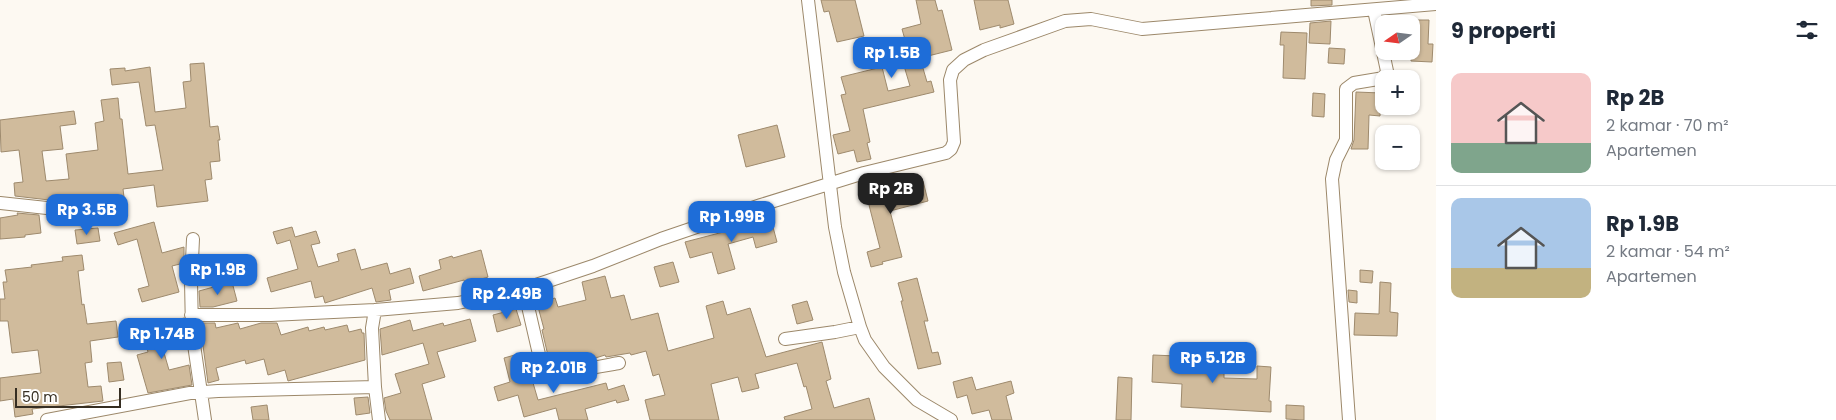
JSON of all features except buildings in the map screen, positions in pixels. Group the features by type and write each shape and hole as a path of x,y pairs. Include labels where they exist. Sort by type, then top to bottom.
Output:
{"street":[{"path":"808,0 826,185 857,327 884,368 917,400 951,420"},
{"path":"192,315 271,315 375,310 458,302 524,289 594,266 660,239 826,185 864,173 949,152 954,142 950,95 950,80 953,70 964,60 984,50 1066,21 1092,18 1142,28 1350,6 1374,10 1436,4"},
{"path":"1349,420 1332,178 1336,160 1346,140 1346,89 1354,83 1384,78 1387,71 1374,10"},
{"path":"0,203 93,213"},
{"path":"193,239 192,332 205,420"},
{"path":"524,289 544,370 548,372 619,363"},
{"path":"375,310 372,328 379,420"},
{"path":"785,339 857,327"},
{"path":"47,420 201,392 375,387"}]}
